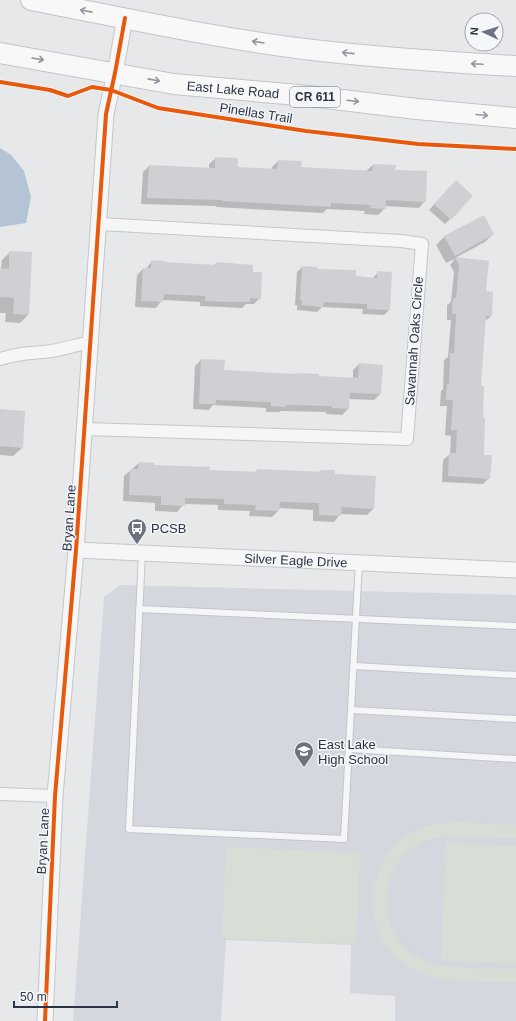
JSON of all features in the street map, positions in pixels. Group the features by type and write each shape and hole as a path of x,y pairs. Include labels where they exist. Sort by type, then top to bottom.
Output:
{"main road":[{"path":"31,0 194,32 297,48 431,61 516,66"},
{"name":"East Lake Road","path":"0,53 174,84 309,96 417,109 516,118"}],"street":[{"name":"Bryan Lane","path":"45,1021 55,796 76,550 90,342 100,224 106,114 115,73 124,18"},
{"name":"Savannah Oaks Circle","path":"85,429 407,439 422,244 100,224"},
{"path":"0,359 16,354 35,351 44,352 90,342"},
{"name":"Silver Eagle Drive","path":"76,550 516,570"},
{"path":"0,794 55,796"}],"lane":[{"path":"142,553 128,829 344,839 359,562"},
{"path":"139,609 516,626"},
{"path":"354,666 516,675"},
{"path":"352,710 516,719"},
{"path":"350,749 516,759"}],"shaded area":[{"name":"East Lake High School","path":"120,585 516,595 516,1021 395,1021 395,996 350,993 351,945 226,940 221,1021 73,1021 104,597"},
{"path":"454,822 516,825 516,838 443,836 428,840 415,846 402,858 393,872 388,888 386,904 389,920 395,935 406,948 420,958 441,965 453,967 516,969 516,982 450,980 437,978 414,970 397,958 384,942 377,924 373,905 375,885 381,866 392,849 407,835 418,829 435,824"},
{"path":"446,843 516,846 516,964 441,960"},
{"path":"226,847 360,853 356,944 222,938"}],"water":[{"path":"0,148 11,155 24,171 31,197 26,223 0,227"}],"building":[{"path":"215,157 238,158 238,167 277,169 278,160 302,161 301,167 372,171 373,164 396,165 395,170 427,171 426,202 386,200 386,209 370,208 371,205 331,203 331,207 222,200 147,198 149,165 215,168"},
{"path":"456,180 473,196 451,220 434,204"},
{"path":"484,215 494,234 455,256 444,236"},
{"path":"9,251 32,252 29,315 13,314 14,298 0,297 0,268 9,269"},
{"path":"455,257 489,261 486,291 493,292 492,316 486,316 481,386 484,386 484,455 492,455 490,479 448,476 449,453 456,453 457,430 451,430 453,400 446,400 447,384 449,384 450,353 454,353 456,314 452,314 453,298 456,298 459,265"},
{"path":"151,260 216,265 216,262 253,265 253,272 262,272 261,299 250,298 250,302 205,301 205,296 164,294 163,302 141,301 143,268 151,268"},
{"path":"302,266 317,267 317,269 356,270 356,276 377,278 377,271 392,272 390,310 367,309 367,304 324,302 323,307 302,305 302,300 300,300"},
{"path":"201,359 225,360 224,370 319,374 319,376 358,378 359,363 383,365 381,394 350,393 349,409 332,408 332,406 271,406 271,402 216,400 216,404 199,404"},
{"path":"0,409 25,411 23,448 0,446"},
{"path":"139,462 154,463 154,465 210,467 209,470 257,472 257,469 321,472 321,470 335,470 335,474 376,476 374,509 342,507 341,516 319,515 319,503 280,502 279,511 255,510 256,505 224,504 224,499 185,498 185,506 161,505 161,496 129,495 130,469 138,469"}],"cycle path":[{"path":"45,1021 55,796 76,550 106,114 125,18"},
{"name":"Pinellas Trail","path":"0,82 50,90 68,96 92,87 111,90 158,108 306,131 418,144 516,149"}],"place":[{"name":"PCSB","path":"137,545"},
{"name":"East Lake High School","path":"304,768"}]}
